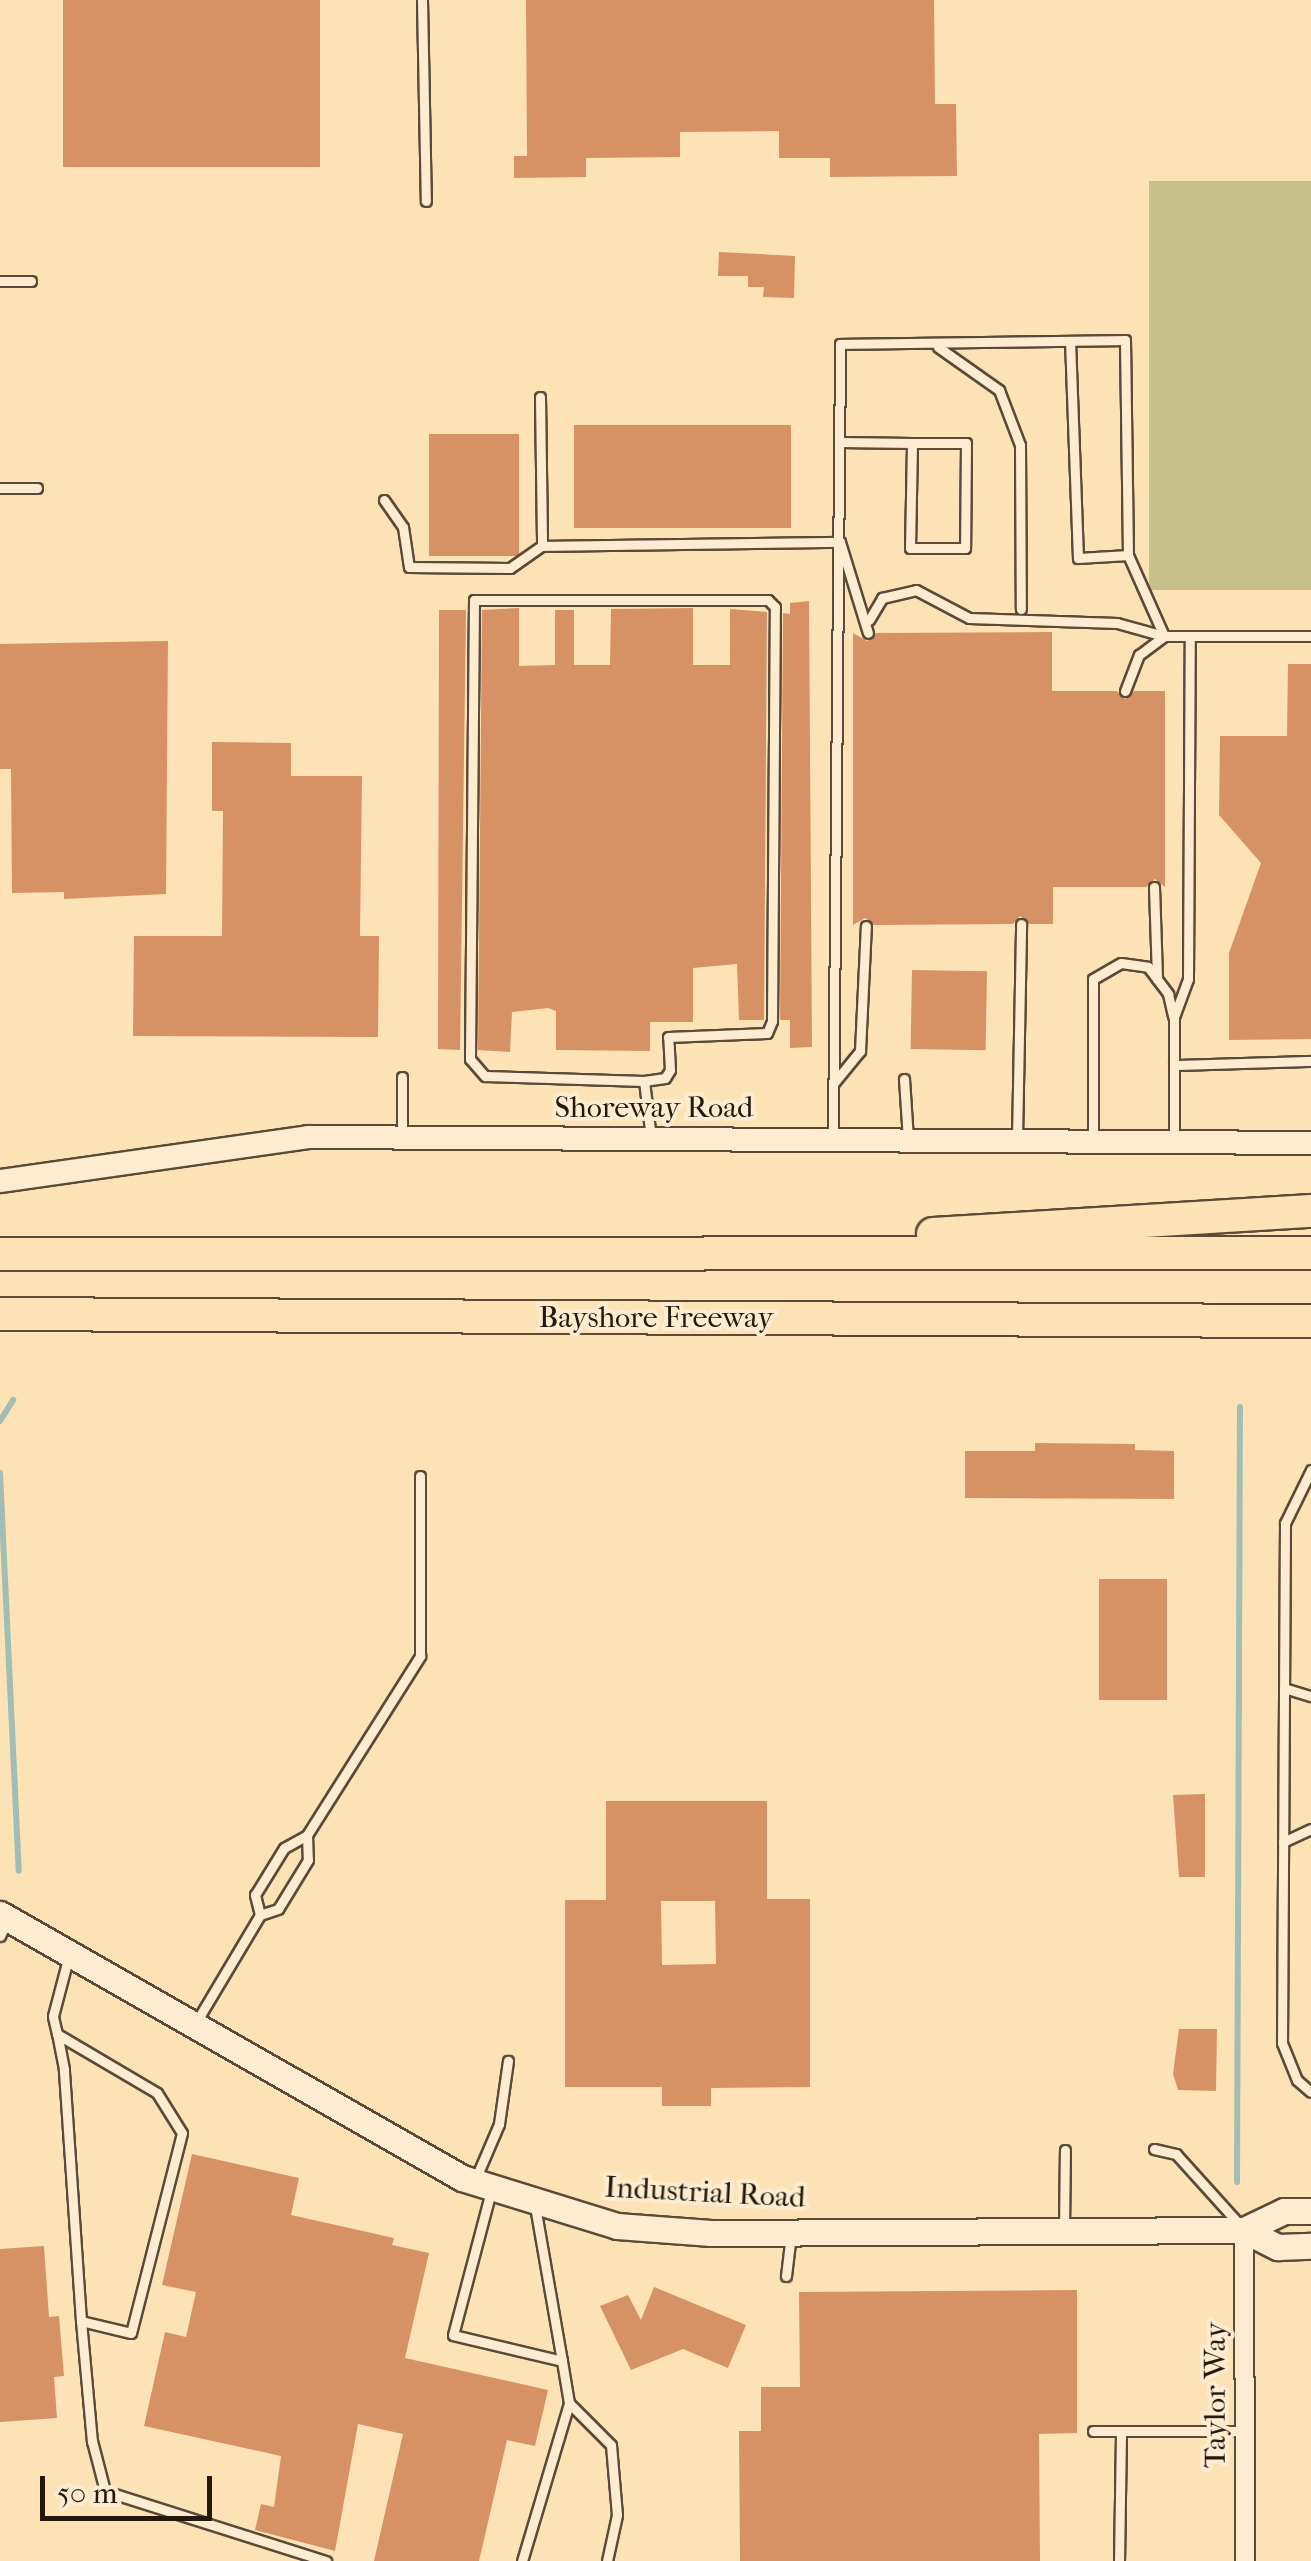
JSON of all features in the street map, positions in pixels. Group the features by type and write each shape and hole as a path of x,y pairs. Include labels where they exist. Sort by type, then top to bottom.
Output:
{"highway":[{"path":"684,1253 1311,1211"},
{"path":"0,1254 1311,1253"},
{"name":"Bayshore Freeway","path":"0,1314 1302,1324"}],"main road":[{"name":"Industrial Road","path":"3,1923 70,1950 483,2187 535,2206 617,2226 791,2232 1244,2230 1284,2211 1311,2211"},
{"name":"Industrial Road","path":"1244,2230 1278,2247 1311,2246"}],"street":[{"name":"Shoreway Road","path":"0,1182 260,1140 908,1138 1311,1143"},
{"name":"Taylor Way","path":"1244,2230 1246,2561"}],"lane":[{"path":"422,0 426,201"},
{"path":"0,281 32,281"},
{"path":"833,1138 840,344 936,346 1124,340 1130,572 1164,636"},
{"path":"1070,342 1078,558 1128,555"},
{"path":"936,346 1000,390 1020,445 1021,609"},
{"path":"540,397 542,546"},
{"path":"839,442 966,443 964,548 910,548 912,443"},
{"path":"0,488 37,488"},
{"path":"384,500 403,527 409,568 510,568 542,546 840,542"},
{"path":"840,542 868,628 882,598 916,590 969,618 1117,623 1164,636 1311,636"},
{"path":"474,600 768,600 775,607 772,1021 767,1033 668,1037 670,1070 665,1078 644,1081 484,1076 470,1059 474,600"},
{"path":"1125,691 1139,656 1164,636"},
{"path":"1174,1142 1174,1016 1188,979 1190,636"},
{"path":"1154,887 1158,979 1174,1016"},
{"path":"1017,1139 1021,924"},
{"path":"834,1084 860,1051 866,926"},
{"path":"1093,1139 1093,979 1110,966 1135,962 1158,979"},
{"path":"1174,1066 1311,1062"},
{"path":"402,1077 402,1137"},
{"path":"904,1079 908,1138"},
{"path":"644,1081 651,1138"},
{"path":"1311,1470 1285,1522 1282,2044 1297,2080 1311,2092"},
{"path":"260,1915 255,1895 284,1848 306,1835 420,1656 420,1476"},
{"path":"1284,1688 1311,1696"},
{"path":"1284,1842 1311,1829"},
{"path":"195,2024 260,1915 278,1909 308,1860 306,1835"},
{"path":"70,1950 54,2016 92,2441 105,2491 326,2561"},
{"path":"57,2034 157,2094 182,2133 131,2333 81,2321"},
{"path":"508,2060 500,2124 453,2335 562,2361"},
{"path":"1064,2231 1065,2150"},
{"path":"1154,2150 1176,2154 1244,2230"},
{"path":"522,2561 569,2403 535,2206"},
{"path":"786,2276 791,2232"},
{"path":"569,2403 612,2446 617,2515 607,2561"},
{"path":"1093,2432 1243,2430"},
{"path":"1119,2561 1121,2431"}],"shaded area":[{"path":"1149,181 1311,181 1311,590 1149,590"}],"building":[{"path":"63,0 320,0 320,167 63,167"},
{"path":"526,0 934,0 935,104 956,104 957,176 830,177 830,158 779,158 779,131 680,132 680,157 586,158 586,177 514,178 514,156 527,156"},
{"path":"719,252 795,256 794,298 763,297 764,287 748,287 748,276 718,276"},
{"path":"574,425 791,425 791,528 574,528"},
{"path":"429,434 519,434 519,556 429,556"},
{"path":"809,601 812,1047 790,1048 790,1020 780,1020 783,613 790,614 790,603"},
{"path":"519,608 519,666 555,665 555,610 574,610 574,665 610,665 611,609 693,608 693,665 730,665 730,609 767,612 764,1020 739,1020 737,964 693,968 693,1022 650,1022 650,1051 556,1050 556,1011 548,1008 512,1012 510,1052 478,1050 482,610"},
{"path":"439,610 466,610 460,1050 438,1049"},
{"path":"1052,632 1052,691 1117,691 1125,699 1134,691 1165,691 1165,887 1155,879 1146,887 1053,887 1053,924 1029,924 1020,916 1013,924 874,925 865,918 853,925 853,633 867,641 876,633"},
{"path":"168,641 166,894 64,899 64,892 12,893 11,769 0,769 0,644"},
{"path":"1288,664 1311,664 1311,1039 1229,1040 1229,953 1261,863 1219,815 1220,736 1287,736"},
{"path":"212,742 291,743 291,776 362,776 360,936 379,936 378,1037 133,1036 134,936 222,936 223,811 212,811"},
{"path":"912,970 987,971 986,1050 911,1049"},
{"path":"1035,1443 1135,1444 1135,1450 1174,1451 1174,1499 965,1498 965,1451 1035,1451"},
{"path":"1099,1579 1167,1579 1167,1700 1099,1700"},
{"path":"1205,1794 1205,1877 1179,1877 1173,1795"},
{"path":"606,1801 767,1801 767,1899 810,1899 810,2087 711,2088 711,2106 662,2106 662,2087 565,2087 565,1900 606,1900","holes":["661,1901 715,1901 716,1964 662,1965"]},
{"path":"1179,2029 1217,2029 1216,2091 1178,2090 1173,2074"},
{"path":"192,2154 299,2178 291,2215 394,2238 392,2245 429,2253 405,2358 548,2390 535,2446 507,2440 479,2561 374,2561 403,2434 358,2424 335,2551 255,2530 261,2504 274,2507 281,2456 144,2426 165,2332 186,2337 196,2292 162,2285"},
{"path":"44,2246 49,2317 59,2316 64,2376 54,2377 57,2418 0,2422 0,2249"},
{"path":"654,2287 746,2325 728,2368 683,2349 631,2370 600,2306 628,2295 641,2320"},
{"path":"1077,2290 1077,2433 1039,2434 1040,2561 740,2561 739,2431 761,2431 761,2387 800,2387 799,2292"}],"waterway":[{"path":"0,1421 13,1400"},
{"path":"1237,2182 1240,1407"},
{"path":"0,1473 19,1871"}]}
